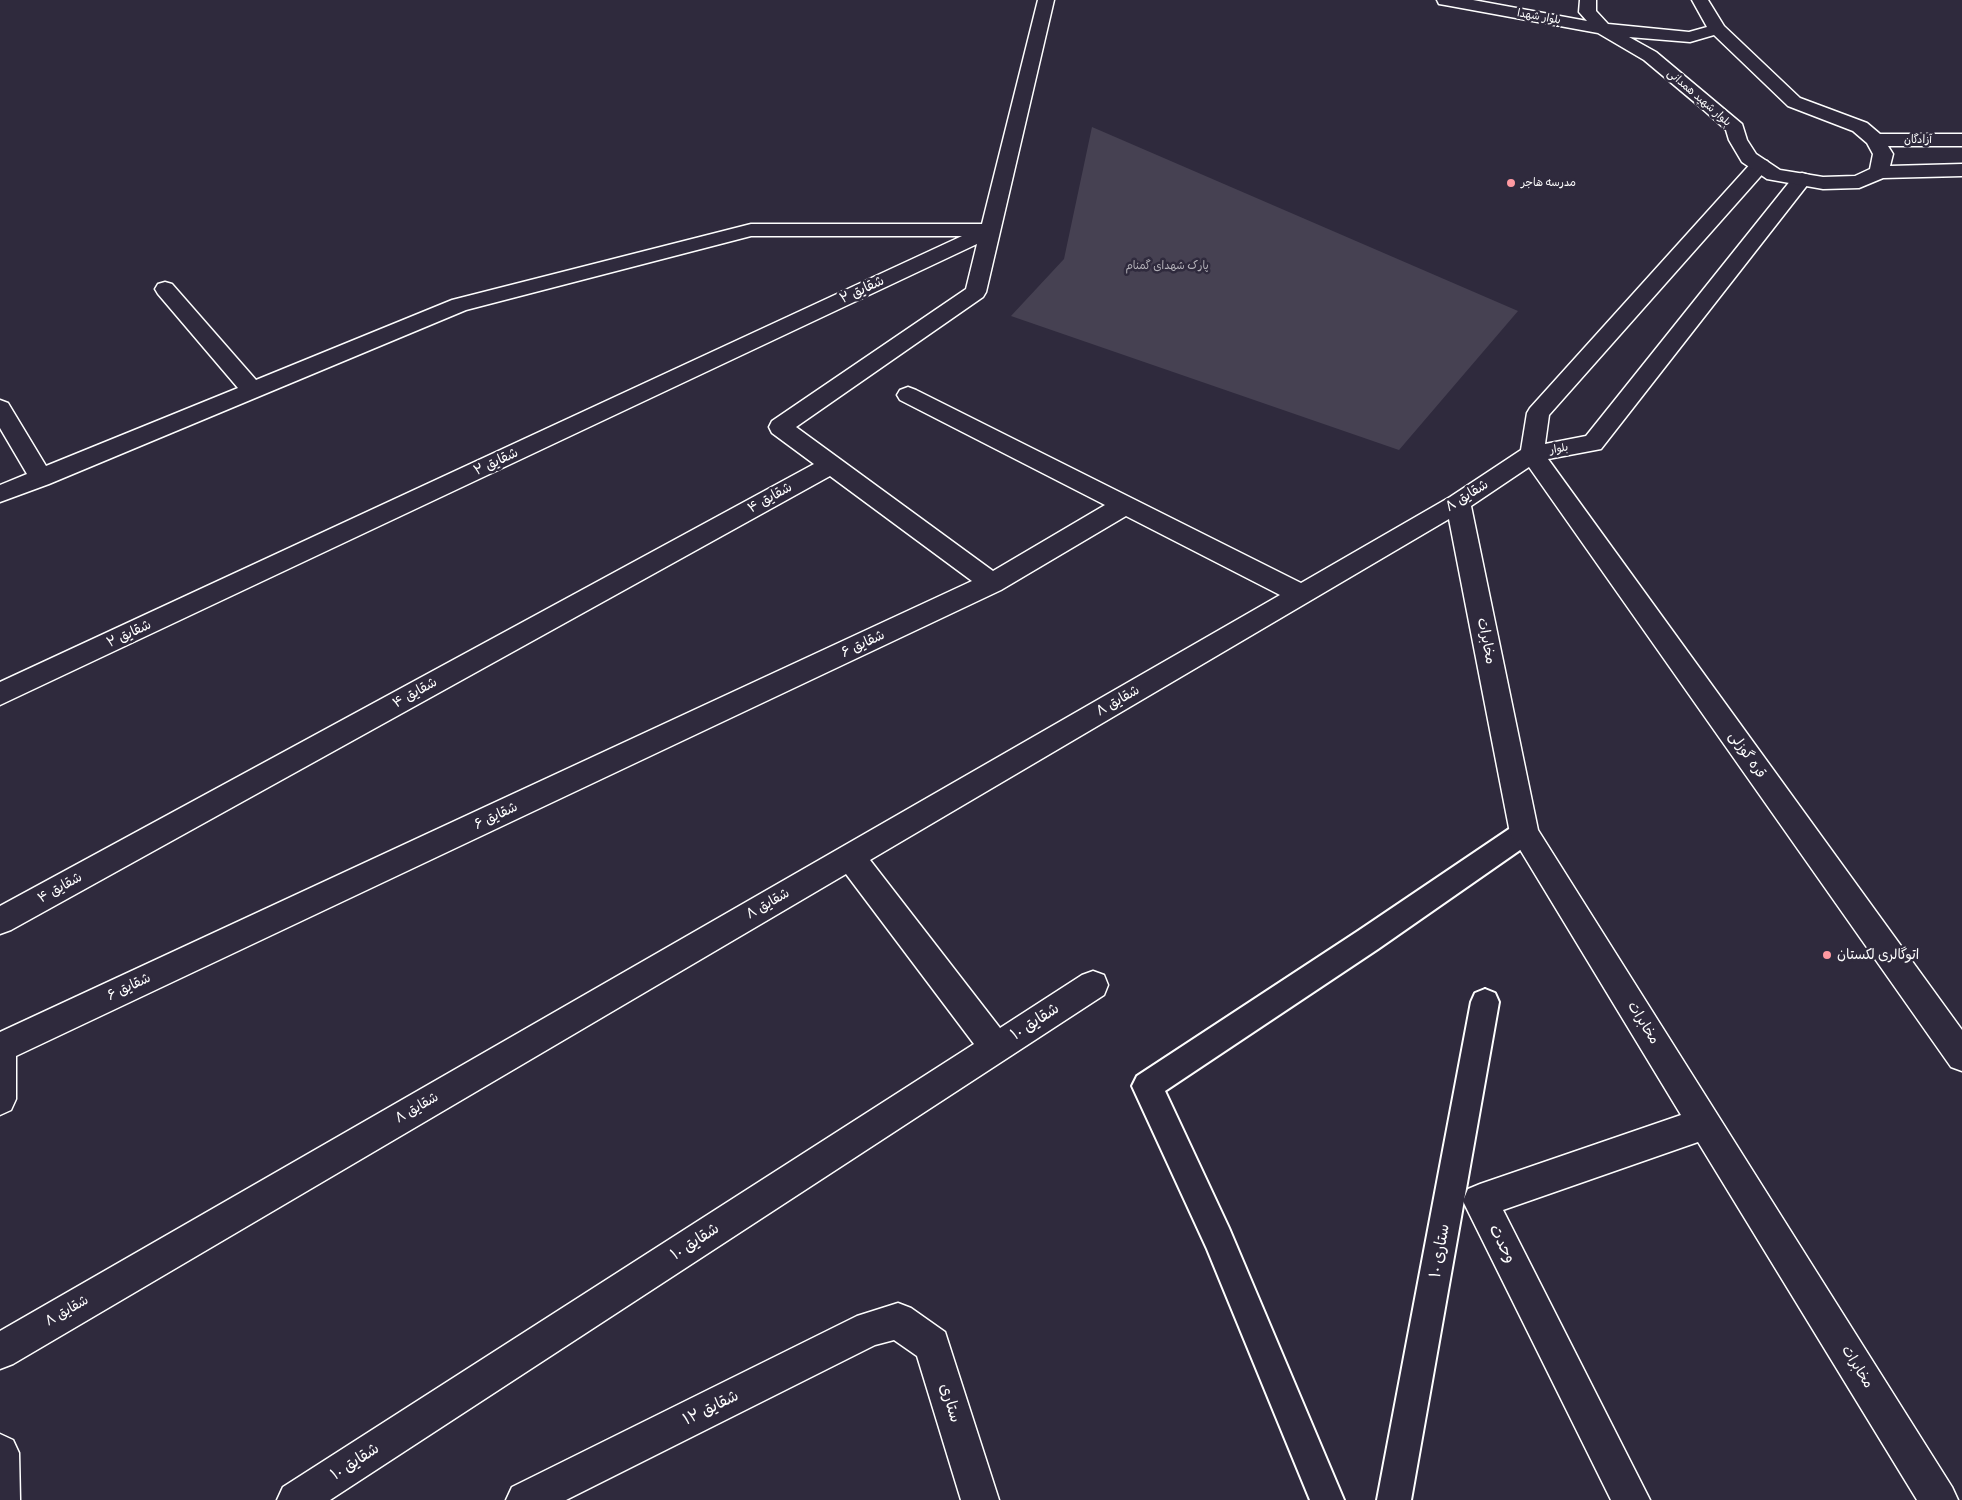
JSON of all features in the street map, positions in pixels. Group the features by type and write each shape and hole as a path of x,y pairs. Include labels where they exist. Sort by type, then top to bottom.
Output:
{"street":[{"path":"1046,0 976,292 780,427 992,583 1125,505"},
{"name":"بلوار شهدا","path":"1445,0 1603,29"},
{"name":"بلوار شهید همدانی","path":"1588,0 1588,12 1603,29 1650,56 1706,102 1735,128 1738,140 1749,158 1774,175 1823,183 1859,182 1879,172"},
{"path":"1700,0 1717,29 1794,102 1860,127 1875,140 1883,154 1879,172 1962,170"},
{"path":"1603,29 1690,37 1717,29"},
{"name":"آزادگان","path":"1875,140 1962,140"},
{"name":"بلوار","path":"1760,165 1538,413 1532,454 1593,443 1802,179"},
{"path":"0,494 459,305 751,230 991,230"},
{"name":"شقایق ۲","path":"0,694 991,230"},
{"path":"165,289 252,390"},
{"path":"908,396 1301,594"},
{"path":"0,408 41,478"},
{"name":"شقایق ۸","path":"0,1351 1458,503 1532,454"},
{"name":"قره گوزلی","path":"1532,454 1962,1056"},
{"name":"شقایق ۴","path":"0,921 830,465"},
{"name":"مخابرات","path":"1458,503 1524,833 1939,1500"},
{"name":"شقایق ۶","path":"0,1047 992,583"},
{"path":"850,857 996,1048"},
{"name":"شقایق ۱۰","path":"296,1500 1094,985"},
{"path":"0,1047 0,1099"},
{"name":"وحدت","path":"1631,1500 1480,1201 1705,1123"},
{"name":"شقایق ۱۲","path":"525,1500 870,1329 898,1321"},
{"name":"ستاری","path":"898,1321 932,1345 980,1500"},
{"path":"0,1452 1,1500"}],"lane":[{"path":"1327,1500 1218,1240 1147,1086 1368,940 1524,833"},
{"name":"ستاری ۱۰","path":"1394,1500 1485,1002"}],"green space":[{"name":"پارک شهدای گمنام","path":"1092,127 1518,311 1399,450 1011,316 1064,259"}],"place":[{"name":"مدرسه هاجر","path":"1511,183"},
{"name":"اتوگالری لکستان","path":"1827,955"}]}
